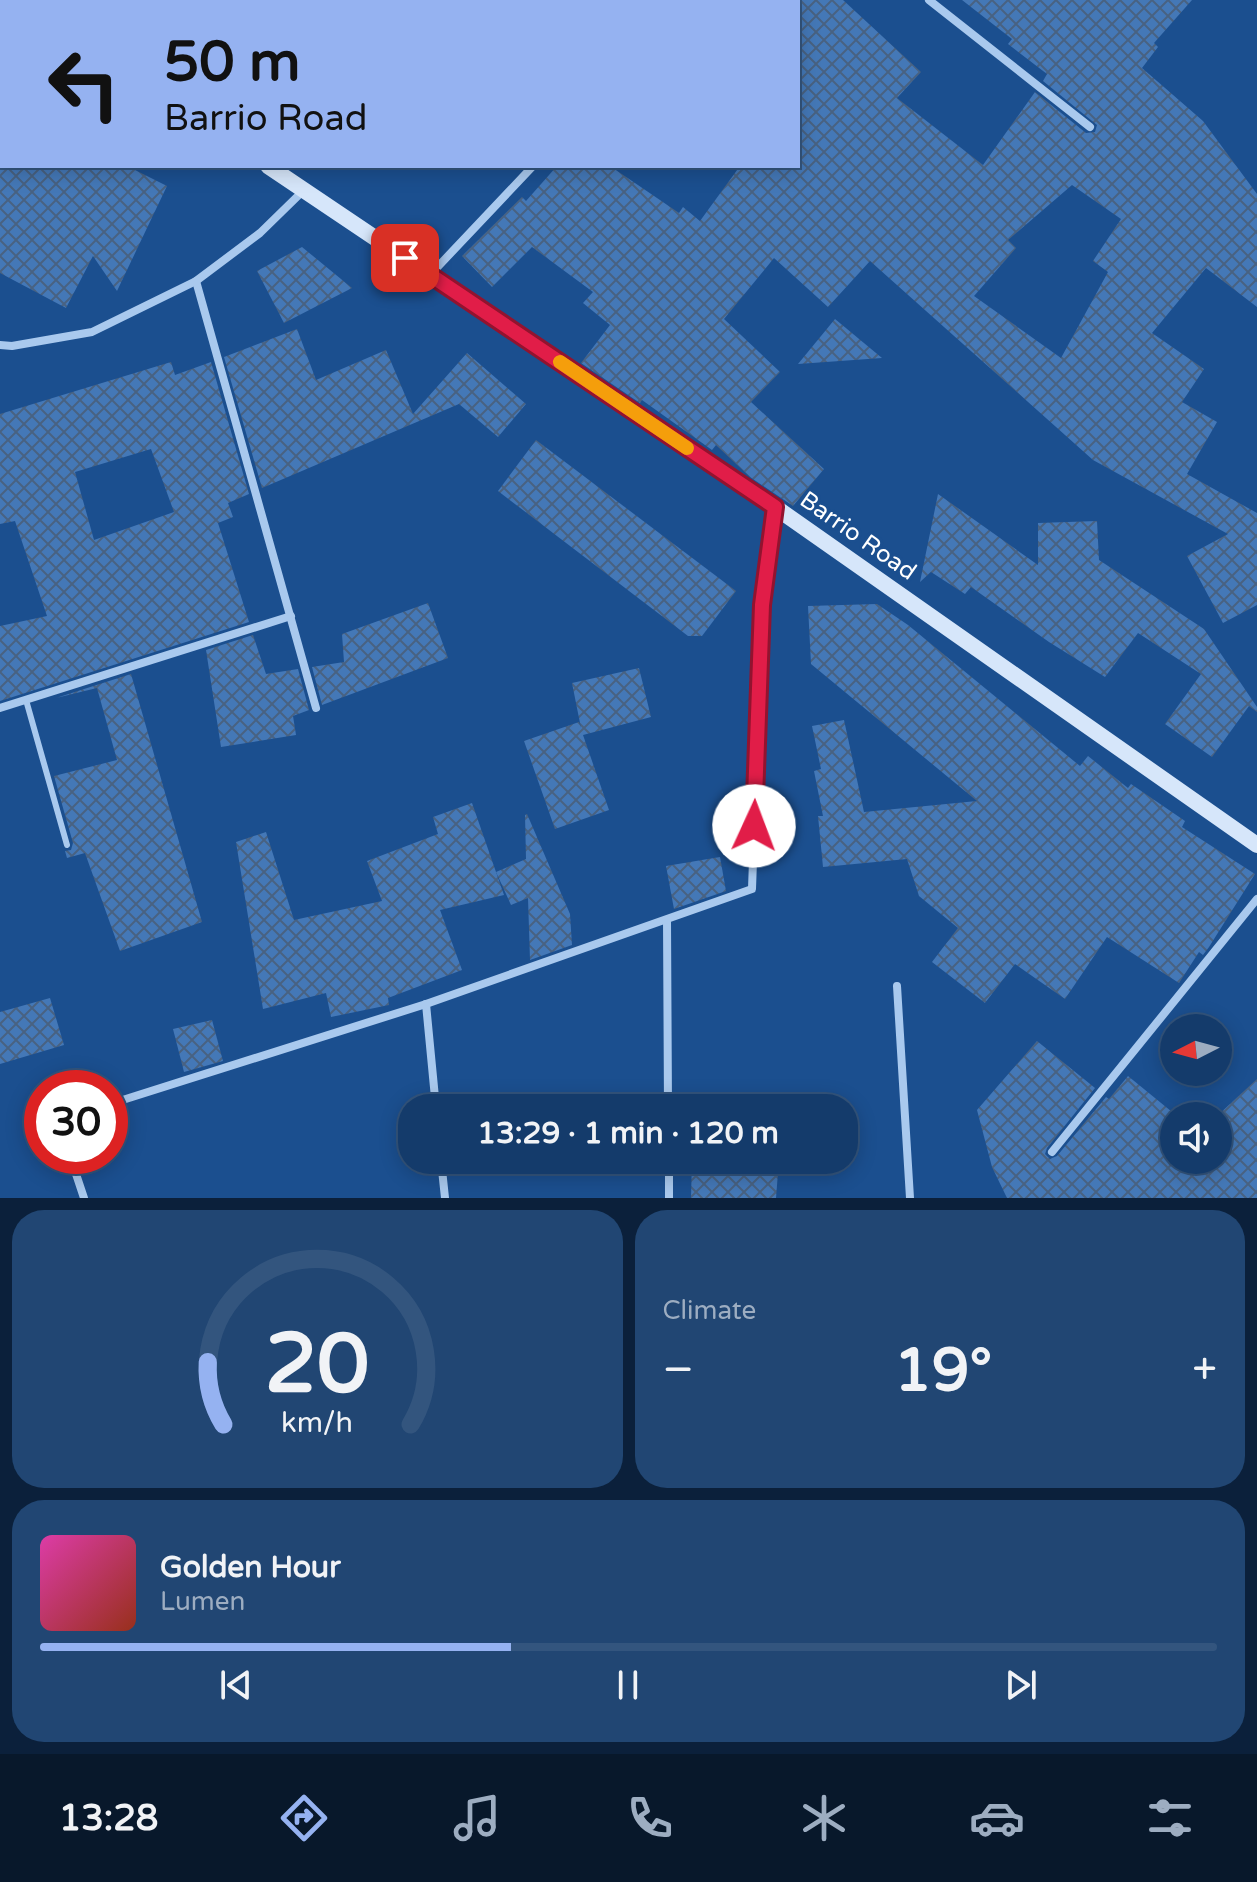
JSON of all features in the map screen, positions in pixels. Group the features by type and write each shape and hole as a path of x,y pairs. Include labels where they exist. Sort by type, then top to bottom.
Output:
{"street":[{"path":"929,0 1090,127"},
{"name":"Barrio Road","path":"271,168 775,507 1257,845"},
{"path":"430,275 531,168"},
{"path":"0,345 12,346 92,332 196,281 260,233 304,190"},
{"path":"196,281 316,708"},
{"path":"128,1098 426,1004 752,889 762,605 775,507"},
{"path":"0,708 291,616"},
{"path":"1052,1152 1257,899"},
{"path":"667,920 668,1094"},
{"path":"897,986 910,1198"},
{"path":"426,1004 435,1094"},
{"path":"76,1174 84,1198"},
{"path":"442,1174 445,1198"},
{"path":"669,1174 669,1198"}],"lane":[{"path":"26,700 67,845"}],"building":[{"path":"800,0 843,0 921,72 897,98 983,165 1035,92 1086,133 1095,132 1097,125 1043,81 1047,74 1008,44 1012,39 962,0 1192,0 1154,43 1158,47 1142,68 1203,121 1257,194 1257,307 1206,268 1152,333 1204,369 1182,402 1217,422 1187,474 1257,513 1257,605 1223,623 1187,556 1228,534 1093,460 870,261 828,307 774,258 724,319 780,372 751,402 824,469 793,506 750,477 716,445 712,450 642,400 640,403 581,363 610,325 583,303 593,292 532,247 492,287 462,256 522,197 526,201 555,168 613,168 679,213 683,207 700,221 739,168 800,168","holes":["1072,185 1121,219 1093,261 1108,272 1061,358 974,296 1016,248 1008,240"]},
{"path":"0,168 131,168 167,186 117,291 93,256 66,308 0,273"},
{"path":"302,247 352,288 284,323 257,271"},
{"path":"835,319 882,358 798,364"},
{"path":"297,329 316,380 386,350 413,414 467,353 526,404 498,437 459,404 262,488 224,357"},
{"path":"171,362 175,375 211,362 249,494 228,503 233,517 218,523 249,622 0,701 0,626 47,616 15,521 0,524 0,414","holes":["151,449 174,512 94,540 75,472"]},
{"path":"536,440 736,591 702,636 688,636 498,491"},
{"path":"938,494 1038,565 1038,523 1097,521 1099,560 1204,629 1257,707 1257,712 1249,706 1212,757 1165,724 1201,674 1138,633 1105,677 971,587 965,594 931,572 920,582"},
{"path":"428,603 448,658 322,705 312,667 344,662 342,634"},
{"path":"877,604 908,625 1080,766 1088,756 1128,788 1131,784 1185,821 1182,827 1255,874 1209,947 1203,955 1199,952 1179,983 1107,937 1065,999 1015,964 985,1003 932,962 958,928 919,896 907,859 823,867 818,816 823,816 814,771 821,769 812,726 844,720 864,812 977,801 811,664 808,606"},
{"path":"253,635 266,674 298,669 309,710 293,716 296,735 221,747 206,650"},
{"path":"639,668 651,717 583,735 609,810 555,829 524,741 579,722 581,728 572,683"},
{"path":"131,674 202,922 120,951 85,853 67,858 65,851 71,850 73,843 54,776 117,760 97,688 56,698"},
{"path":"472,803 504,895 440,910 462,970 388,998 389,1005 331,1017 326,993 263,1009 236,842 266,832 294,920 382,901 367,861 438,834 433,817"},
{"path":"527,814 570,914 572,945 530,960 528,898 511,905 496,872 526,859"},
{"path":"720,857 726,891 674,909 666,866"},
{"path":"50,998 64,1045 0,1064 0,1012"},
{"path":"212,1020 223,1061 184,1072 173,1029"},
{"path":"1037,1041 1095,1088 1047,1148 1045,1154 1050,1159 1057,1156 1106,1097 1109,1099 1128,1076 1160,1102 1160,1174 1232,1174 1232,1102 1257,1079 1257,1198 1007,1198 992,1167 977,1110"},
{"path":"692,1174 778,1174 776,1198 691,1198"}],"slow traffic":[{"path":"560,362 687,448"}],"route":[{"path":"405,258 775,507 762,605 754,826"}]}
